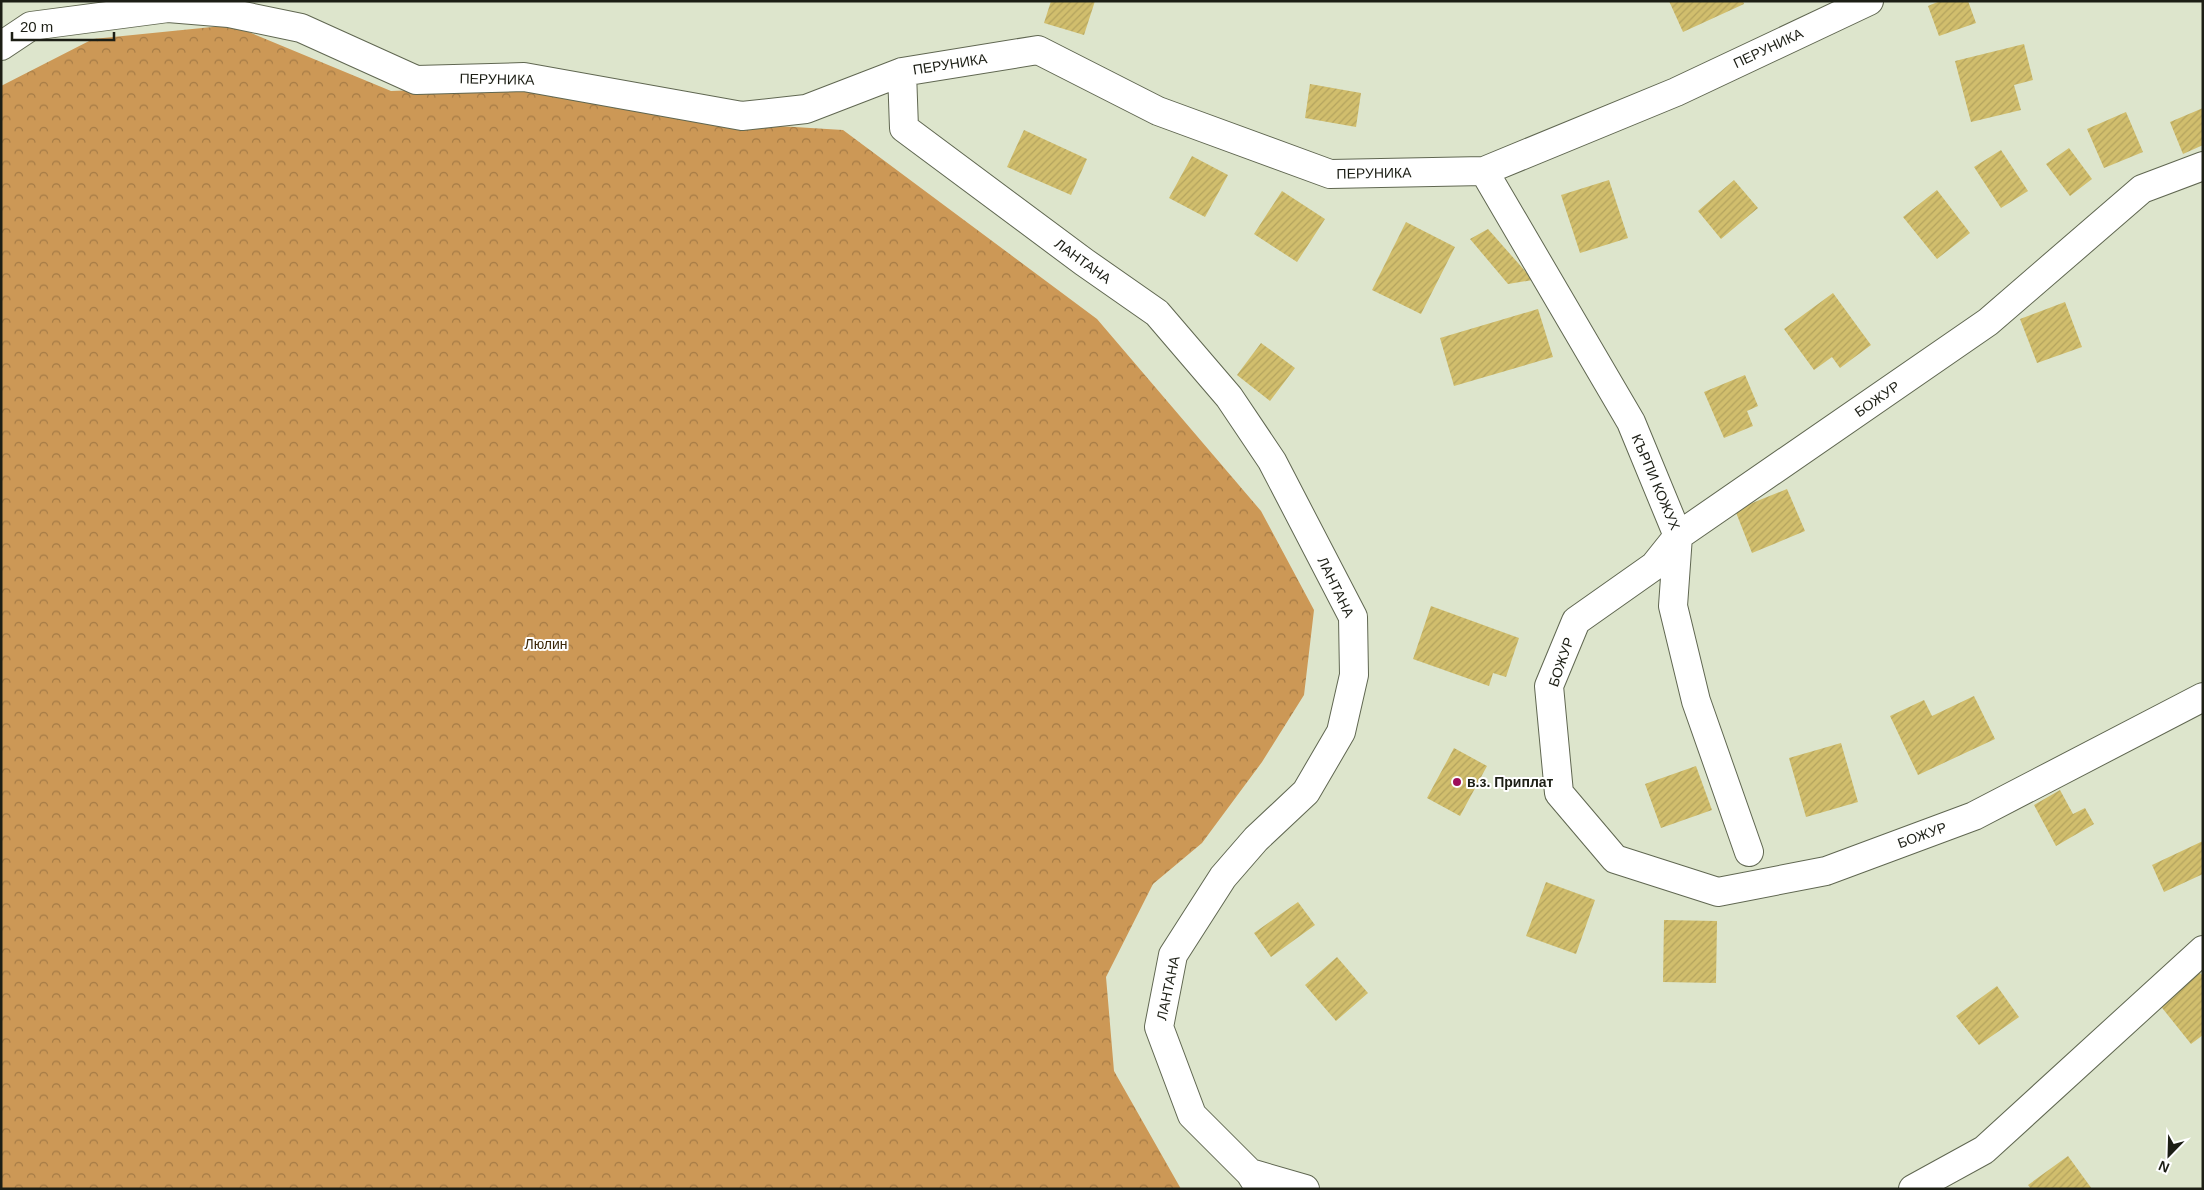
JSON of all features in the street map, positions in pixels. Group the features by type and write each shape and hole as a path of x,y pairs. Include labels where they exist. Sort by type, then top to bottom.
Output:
{"street":[{"name":"ПЕРУНИКА","path":"1,46 31,26 168,8 229,13 301,28 416,80 524,77 742,116 806,109 902,72 1038,50 1158,111 1330,174 1484,171 1676,92 1869,1"},
{"name":"ЛАНТАНА","path":"902,72 904,128 1084,262 1157,313 1229,397 1272,461 1353,618 1354,675 1341,732 1306,792 1256,839 1223,876 1173,955 1159,1027 1192,1115 1255,1181"},
{"name":"БОЖУР","path":"2203,166 2142,189 1988,322 1678,536 1654,566 1576,621 1549,686 1559,793 1614,859 1718,892 1826,871 1974,816 2203,697"},
{"name":"КЪРПИ КОЖУХ","path":"1484,171 1631,422 1678,536 1673,606 1696,701 1749,852"},
{"path":"1913,1189 1984,1150 2203,950"},
{"path":"1255,1181 1305,1189"}],"green space":[{"name":"Люлин","path":"232,25 391,91 554,85 697,121 843,130 1097,319 1261,511 1314,610 1304,695 1262,762 1202,843 1153,884 1106,977 1114,1071 1181,1189 1,1189 1,86 93,39"}],"building":[{"path":"1051,1 1095,1 1084,35 1044,23"},
{"path":"1669,1 1743,1 1744,4 1683,32"},
{"path":"1940,1 1968,1 1976,23 1939,36 1928,6"},
{"path":"2024,44 2033,80 2014,85 2021,110 1971,122 1955,61"},
{"path":"1310,84 1361,93 1356,127 1305,118"},
{"path":"2203,108 2203,145 2183,154 2170,122"},
{"path":"2126,112 2143,152 2104,168 2087,129"},
{"path":"1024,130 1087,159 1071,195 1007,167"},
{"path":"2069,148 2092,179 2070,196 2046,164"},
{"path":"2001,150 2028,191 2001,208 1974,167"},
{"path":"1192,156 1228,175 1205,217 1169,198"},
{"path":"1609,180 1628,238 1580,253 1561,195"},
{"path":"1734,180 1758,208 1721,239 1698,211"},
{"path":"1937,190 1970,233 1937,259 1903,217"},
{"path":"1282,191 1325,219 1297,262 1254,234"},
{"path":"1406,222 1455,247 1421,314 1372,290"},
{"path":"1488,229 1533,280 1508,284 1470,239"},
{"path":"1833,293 1871,345 1840,368 1832,357 1814,370 1784,329"},
{"path":"2065,302 2082,347 2037,363 2020,319"},
{"path":"1538,309 1553,357 1454,386 1440,338"},
{"path":"1261,343 1295,368 1270,401 1237,375"},
{"path":"1745,375 1758,406 1747,411 1753,426 1724,438 1704,392"},
{"path":"1787,489 1805,531 1752,553 1735,510"},
{"path":"1431,606 1519,638 1506,677 1493,673 1489,686 1413,659"},
{"path":"1974,696 1995,739 1918,775 1890,716 1924,700 1932,716"},
{"path":"1841,743 1858,802 1806,817 1789,758"},
{"name":"в.з. Приплат","path":"1454,748 1487,766 1460,816 1427,798"},
{"path":"1696,766 1712,810 1661,828 1645,784"},
{"path":"2060,790 2073,814 2085,808 2094,824 2056,846 2034,805"},
{"path":"2203,841 2203,874 2164,892 2152,865"},
{"path":"1546,882 1595,900 1576,954 1526,936"},
{"path":"1298,902 1315,925 1271,957 1254,933"},
{"path":"1664,920 1717,921 1716,983 1663,982"},
{"path":"1337,957 1368,993 1336,1021 1305,985"},
{"path":"2199,972 2203,976 2203,1035 2191,1044 2159,1004"},
{"path":"1997,986 2019,1017 1979,1045 1956,1016"},
{"path":"2068,1156 2092,1189 2031,1189 2028,1185"}],"place":[{"name":"в.з. Приплат","path":"1457,782"}]}
